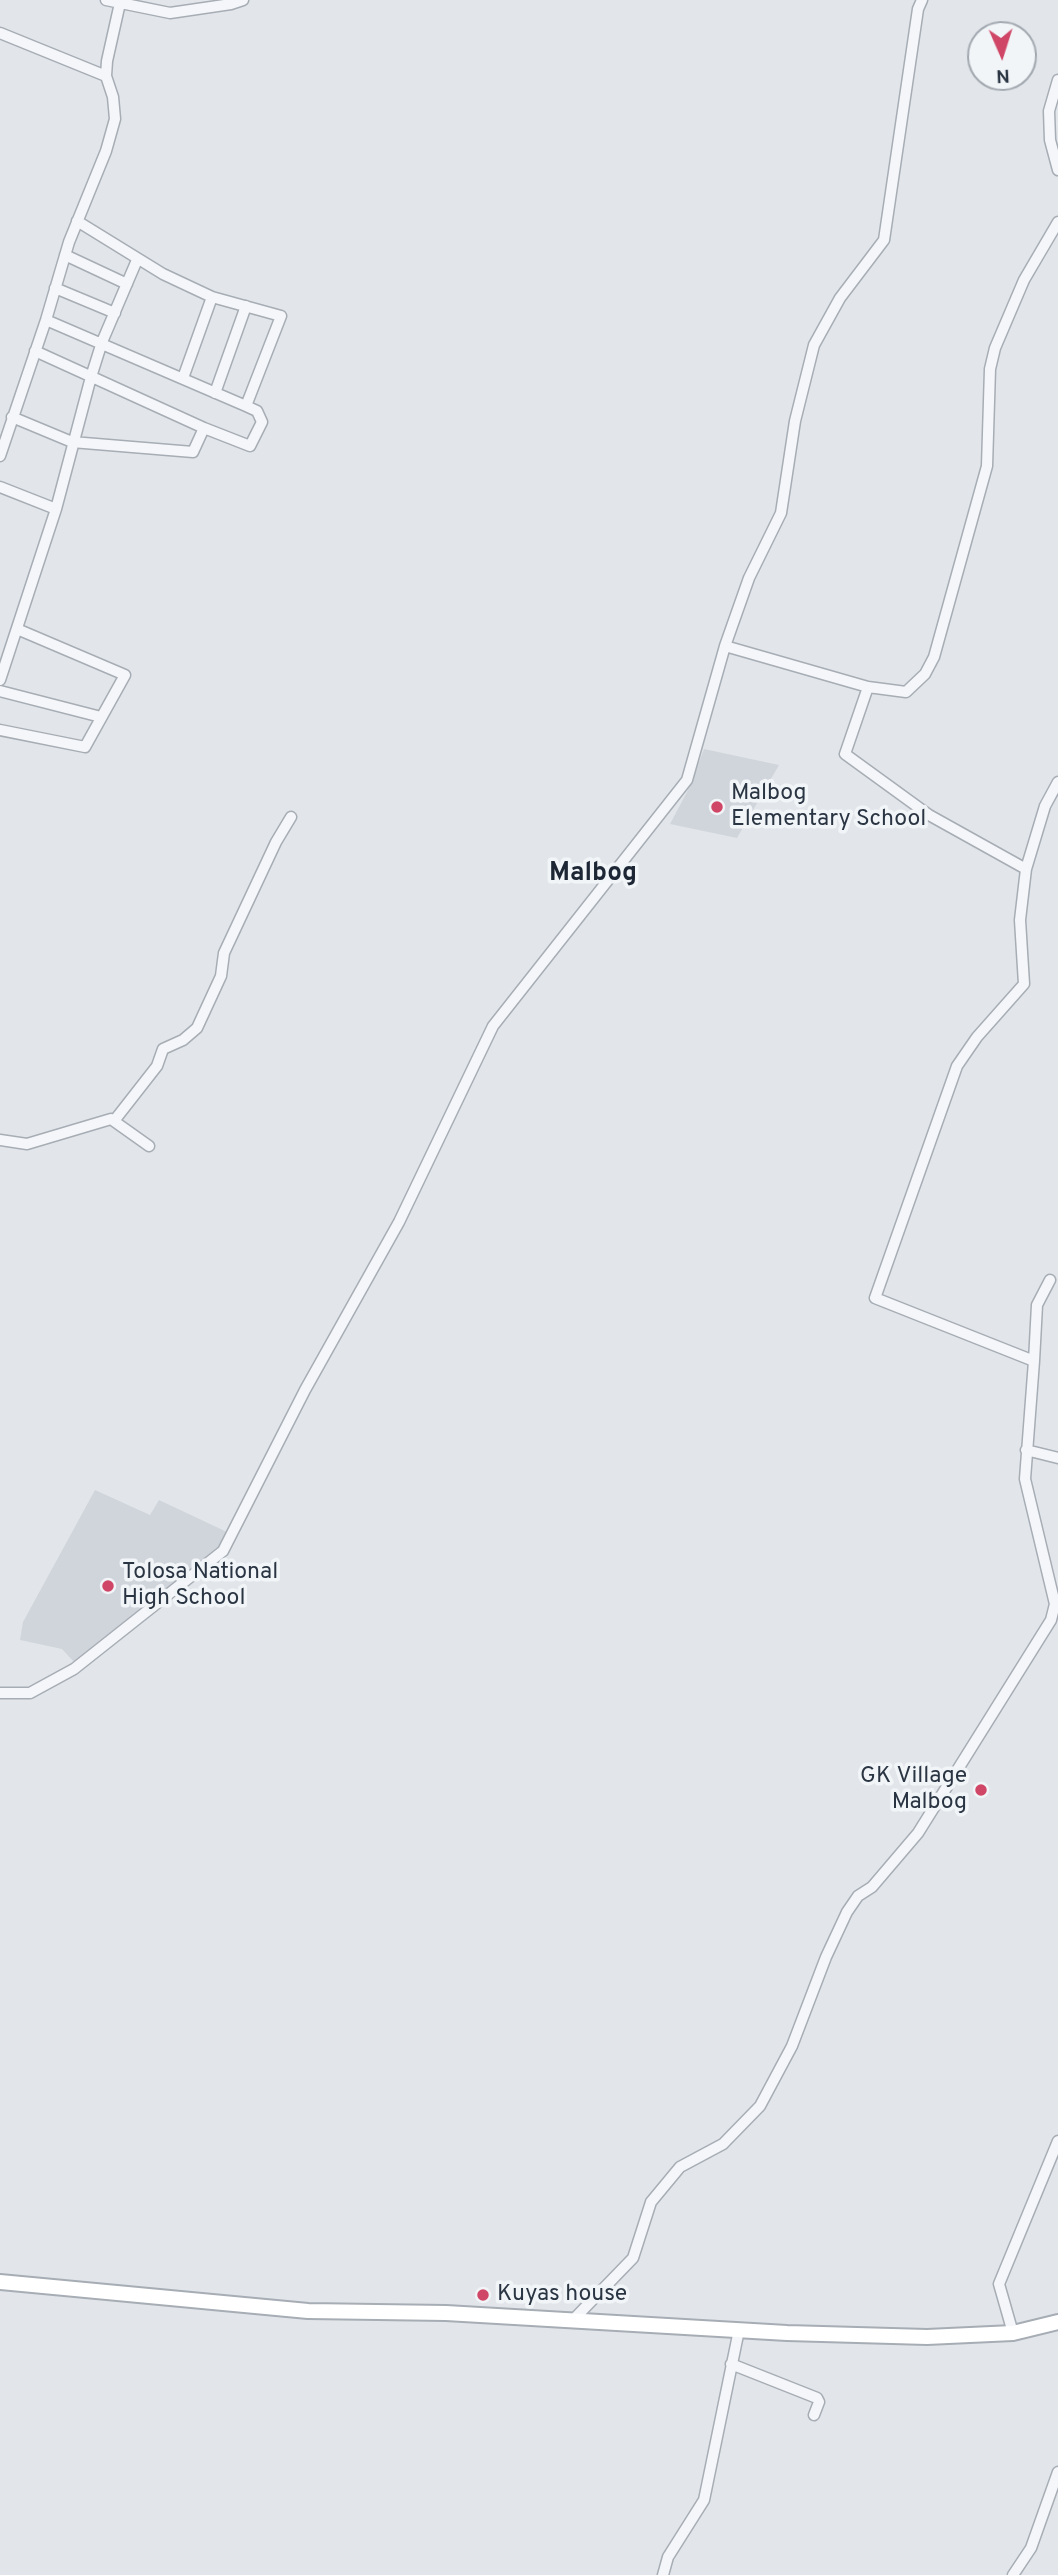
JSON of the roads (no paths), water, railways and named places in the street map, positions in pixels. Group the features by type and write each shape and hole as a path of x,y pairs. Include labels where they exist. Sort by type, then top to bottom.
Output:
{"street":[{"path":"106,0 170,13 230,5 243,0"},
{"path":"0,1693 30,1693 74,1669 223,1551 306,1390 399,1222 493,1026 687,780 725,646 749,578 781,513 794,421 814,345 840,298 884,240 918,9 922,0"},
{"path":"0,456 65,255 106,151 115,119 113,97 106,76 120,3"},
{"path":"0,33 106,76"},
{"path":"1058,80 1049,111 1050,140 1058,170"},
{"path":"77,221 137,260 212,297 281,316 246,406"},
{"path":"725,646 868,687 906,692 925,674 934,657 987,466 990,369 995,348 1024,280 1058,222"},
{"path":"65,255 127,284"},
{"path":"0,680 55,509 102,342 137,260"},
{"path":"55,288 115,313"},
{"path":"183,378 212,297"},
{"path":"215,393 246,306"},
{"path":"35,351 204,428 250,446 262,422 257,411 46,320"},
{"path":"12,417 72,442 193,452 204,428"},
{"path":"0,487 55,509"},
{"path":"0,730 85,747 125,675 17,629"},
{"path":"868,687 845,754 929,815 1026,869"},
{"path":"0,691 101,717"},
{"path":"1034,1361 875,1298 957,1066 977,1037 1024,984 1020,920 1026,869 1045,806 1058,782"},
{"path":"114,1121 151,1074 163,1049 183,1040 197,1028 221,976 224,953 271,852 291,817"},
{"path":"0,1140 27,1144 111,1119 149,1146"},
{"path":"573,2320 633,2258 651,2203 680,2167 723,2144 760,2106 792,2046 826,1957 847,1912 858,1896 872,1887 918,1833 1051,1620 1055,1604 1026,1479 1037,1305 1050,1280"},
{"path":"1026,1450 1058,1458"},
{"path":"1013,2333 999,2284 1058,2141"},
{"path":"0,2283 308,2311 446,2313 739,2330 927,2337 1013,2333 1057,2325"},
{"path":"663,2575 668,2557 704,2500 739,2330"},
{"path":"731,2364 817,2398 819,2402 814,2415"},
{"path":"1013,2575 1031,2548 1058,2472"}],"place":[{"name":"Malbog Elementary School","path":"717,807"},
{"name":"Tolosa National High School","path":"108,1586"},
{"name":"GK Village Malbog","path":"981,1790"},
{"name":"Kuyas house","path":"483,2295"}],"district":[{"name":"Malbog","path":"593,875"}]}
